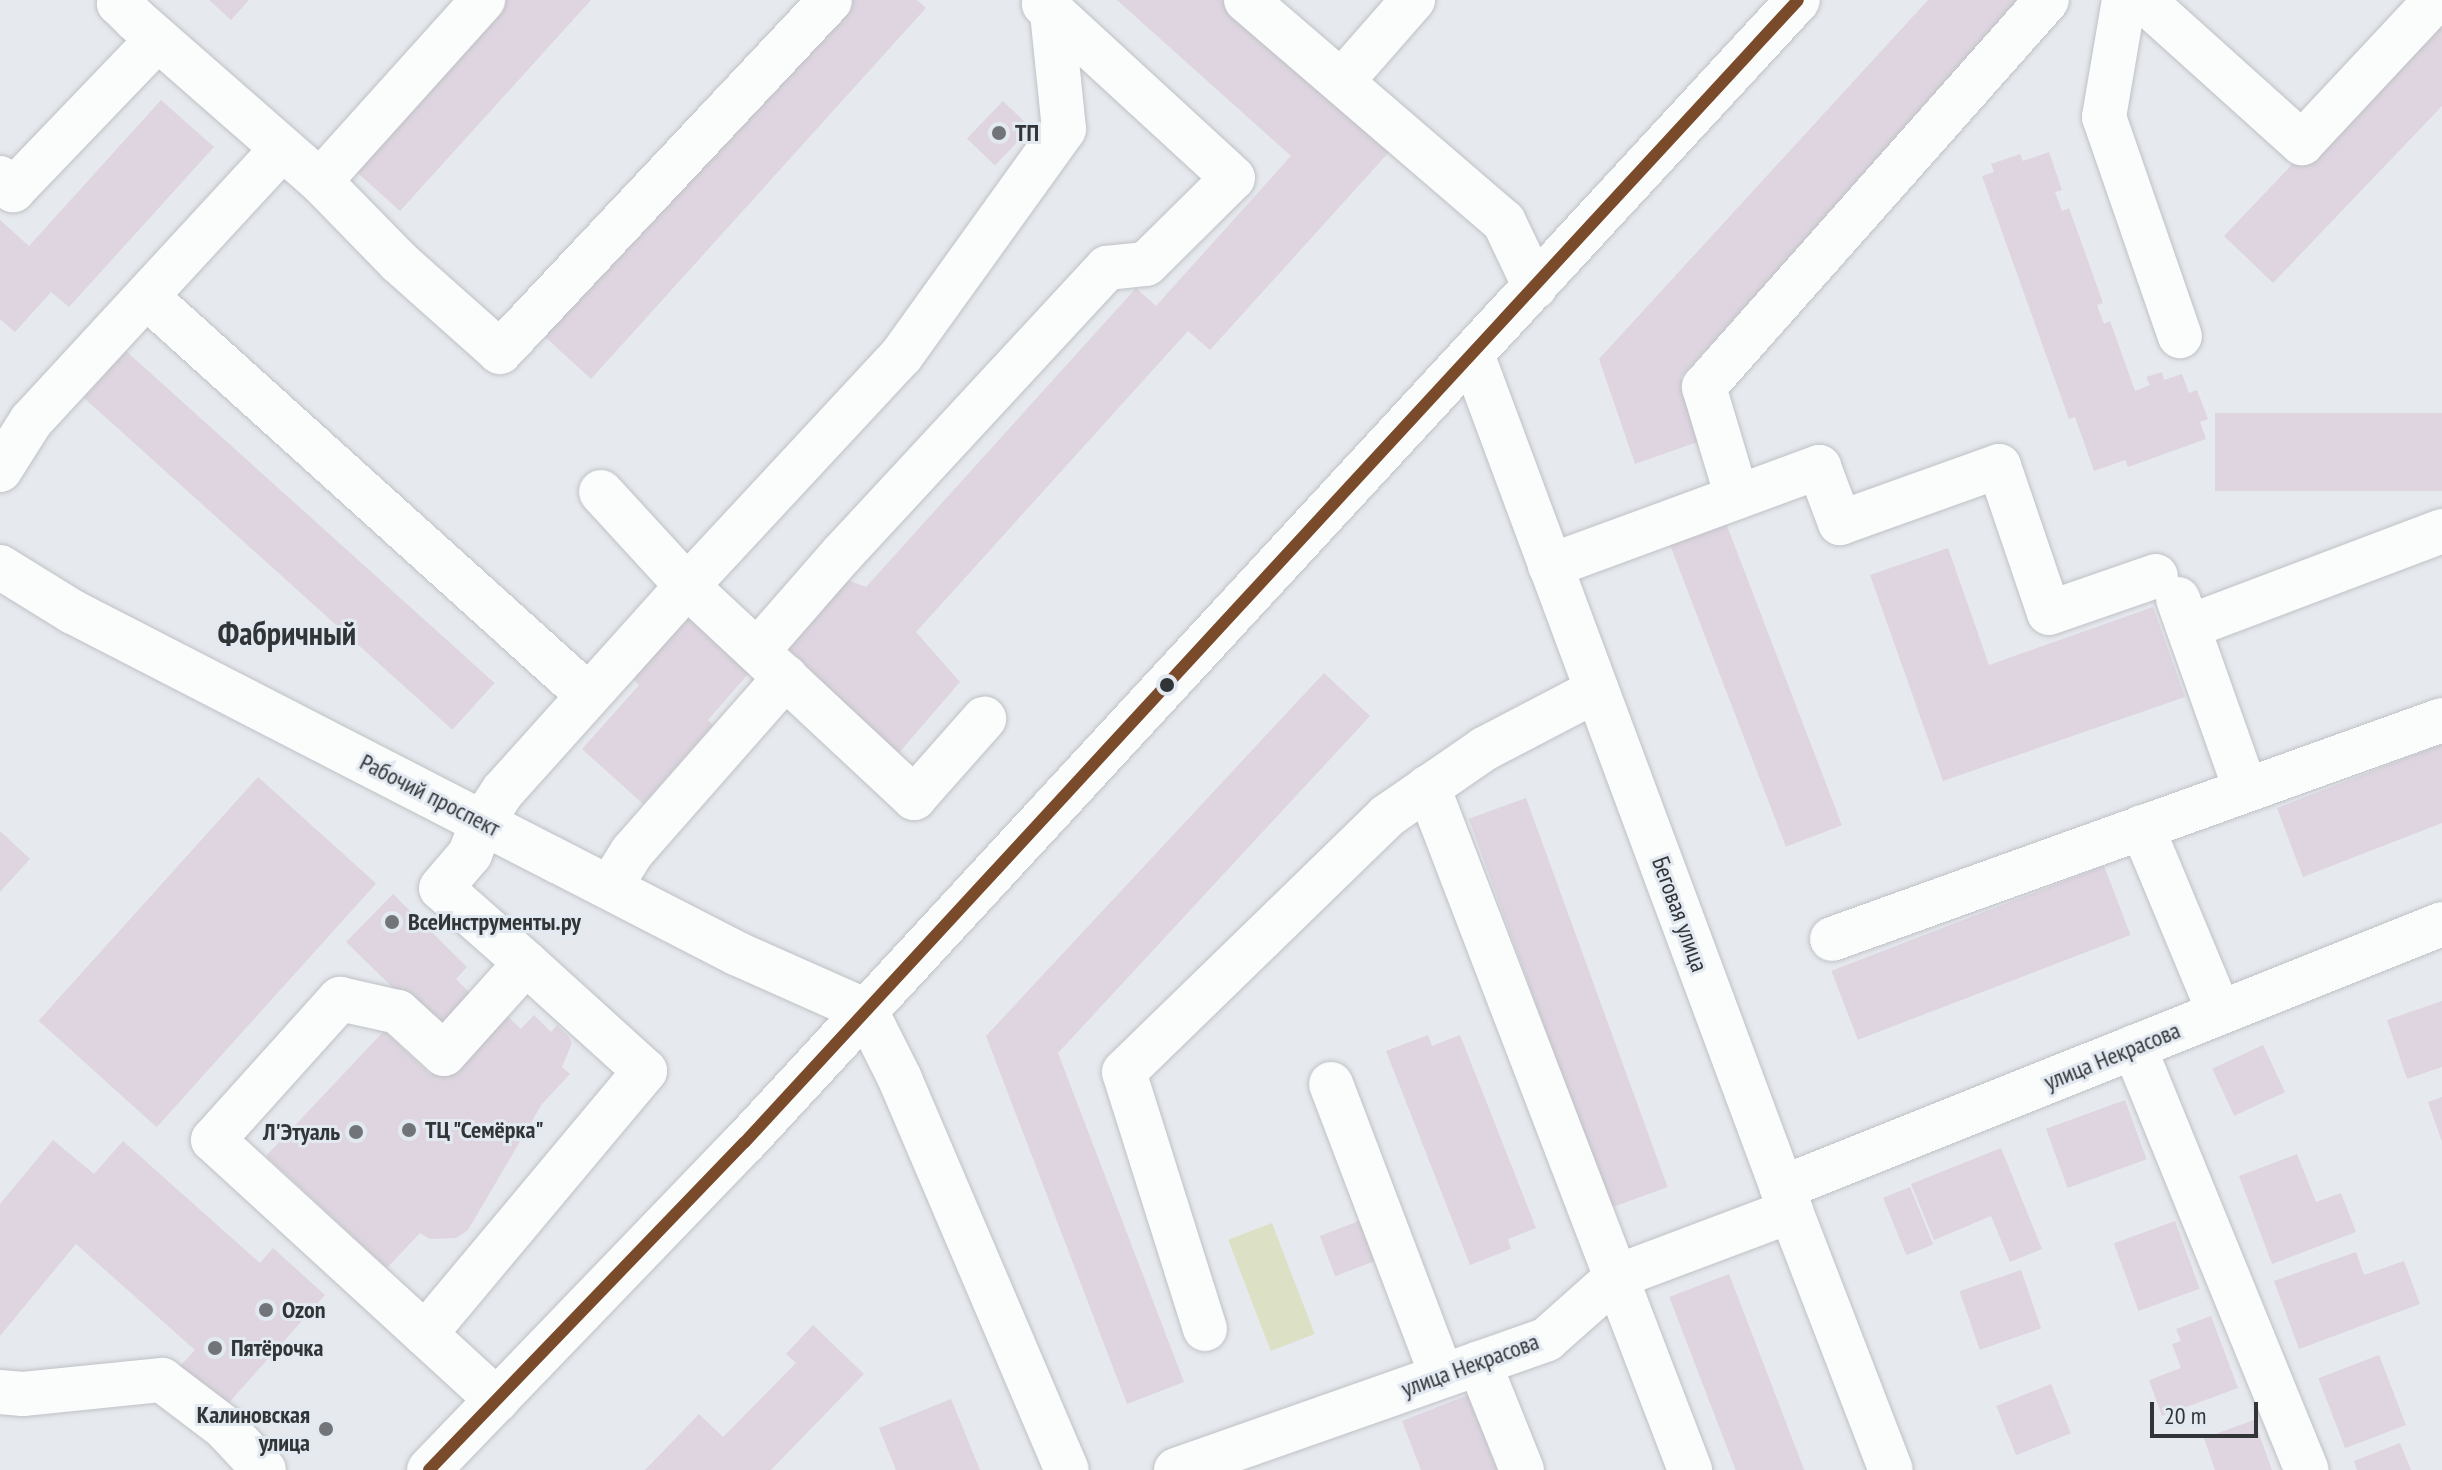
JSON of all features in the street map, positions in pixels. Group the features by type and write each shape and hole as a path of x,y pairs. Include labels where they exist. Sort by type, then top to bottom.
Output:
{"street":[{"path":"121,0 119,3 320,181 399,262 500,352 830,0"},
{"path":"320,181 483,0"},
{"path":"1246,0 1504,222 1535,287"},
{"path":"1342,81 1413,0"},
{"path":"429,1470 866,1011 1473,357 1798,0"},
{"path":"1737,497 1704,387 2047,0"},
{"path":"2124,0 2104,117 2180,336"},
{"path":"2143,0 2302,143 2436,0"},
{"path":"425,1334 645,1071 441,888 470,854 482,823 503,791 687,586 901,356 1064,129 1051,4"},
{"path":"610,887 632,852 772,663 842,554 1107,268 1146,264 1233,178 1051,4"},
{"path":"0,178 13,190 158,39"},
{"path":"0,470 31,421 282,149"},
{"path":"147,297 588,695"},
{"name":"Беговая улица","path":"1473,357 1786,1199 1891,1470"},
{"path":"1550,566 1819,467 1840,523 1999,466 2049,613 2162,575 2188,627 2245,788"},
{"path":"601,492 687,586 914,798 984,719"},
{"path":"2188,627 2442,531"},
{"name":"Рабочий проспект","path":"0,567 73,612 482,823 738,954 866,1011"},
{"path":"1205,1329 1124,1072 1387,816 1484,749 1597,690"},
{"path":"1832,939 2245,788 2442,720"},
{"path":"1428,787 1690,1470"},
{"path":"2142,827 2219,1012"},
{"name":"улица Некрасова","path":"1176,1470 1235,1460 1461,1369 1547,1339 1618,1276 2134,1047 2442,924"},
{"path":"497,1400 213,1140 340,999 398,1012 444,1054 526,963"},
{"path":"866,1011 900,1079 1067,1470"},
{"path":"2134,1047 2307,1470"},
{"path":"1331,1084 1461,1369 1522,1470"},
{"path":"0,1392 23,1394 162,1380 225,1428 264,1470"}],"green space":[{"path":"1272,1223 1315,1334 1271,1351 1228,1240"}],"building":[{"path":"209,0 249,0 231,20"},
{"path":"501,0 591,0 400,211 351,167"},
{"path":"846,0 917,0 926,8 591,379 543,335"},
{"path":"1117,0 1222,0 1390,151 1210,350 1188,331 916,632 960,682 897,755 788,648 847,580 866,587 1136,288 1156,306 1291,156"},
{"path":"1928,0 2026,0 1681,377 1703,440 1635,464 1599,359"},
{"path":"2442,7 2442,106 2273,283 2224,236"},
{"path":"161,100 214,147 69,307 51,292 15,332 0,319 0,220 29,246"},
{"name":"ТП","path":"1003,101 1031,128 995,165 967,138"},
{"path":"2049,152 2062,190 2055,192 2062,211 2069,208 2103,303 2097,305 2104,324 2110,321 2135,391 2150,385 2146,377 2162,372 2164,380 2182,374 2189,393 2197,390 2208,419 2200,422 2206,439 2128,467 2125,460 2094,471 2075,417 2069,419 1982,176 1994,172 1991,164 2020,154 2023,161"},
{"path":"126,351 495,683 452,730 84,398"},
{"path":"2215,413 2442,413 2442,491 2215,491"},
{"path":"1724,518 1842,825 1786,847 1668,540"},
{"path":"1948,548 1989,665 2153,607 2185,697 1943,781 1870,575"},
{"path":"694,610 756,665 708,720 713,725 643,804 582,749 639,685 633,679"},
{"path":"1324,673 1370,716 1058,1053 1184,1382 1127,1404 986,1036"},
{"path":"2442,744 2442,823 2303,877 2277,808"},
{"path":"258,777 376,883 157,1127 39,1021"},
{"path":"1526,798 1668,1187 1610,1208 1469,819"},
{"path":"0,831 30,859 0,892"},
{"path":"2104,866 2131,935 1858,1040 1831,971"},
{"path":"393,894 467,967 456,979 471,994 436,1030 346,942"},
{"path":"2442,1001 2442,1067 2407,1079 2387,1020"},
{"name":"ТЦ \"Семёрка\"","path":"497,1006 521,1029 534,1015 551,1032 557,1025 572,1043 562,1067 570,1074 542,1104 468,1230 456,1238 430,1239 420,1233 387,1268 266,1156 384,1031 431,1075"},
{"path":"1428,1035 1432,1046 1460,1035 1536,1228 1508,1239 1511,1249 1470,1265 1386,1051"},
{"path":"2263,1045 2285,1092 2234,1116 2212,1069"},
{"path":"2442,1097 2442,1142 2428,1102"},
{"path":"2125,1100 2147,1159 2068,1188 2046,1129"},
{"path":"53,1140 94,1174 123,1141 260,1263 273,1248 325,1295 226,1406 180,1366 195,1350 76,1244 0,1336 0,1204"},
{"path":"2001,1148 2042,1249 2010,1262 1991,1216 1934,1240 1911,1184"},
{"path":"2297,1154 2316,1202 2341,1193 2356,1232 2272,1264 2239,1176"},
{"path":"1910,1187 1933,1244 1906,1255 1883,1198"},
{"path":"1359,1221 1374,1261 1335,1276 1320,1236"},
{"path":"2175,1221 2200,1289 2139,1311 2114,1243"},
{"path":"2356,1252 2364,1275 2404,1261 2420,1304 2299,1349 2274,1281"},
{"path":"2021,1270 2041,1329 1980,1350 1960,1291"},
{"path":"1729,1274 1804,1470 1736,1470 1669,1297"},
{"path":"2211,1316 2238,1388 2162,1416 2149,1380 2181,1368 2172,1344 2181,1341 2176,1329"},
{"path":"813,1325 864,1374 771,1470 645,1470 699,1414 723,1437 796,1363 786,1354"},
{"path":"2379,1355 2406,1425 2345,1448 2318,1378"},
{"path":"2051,1384 2071,1433 2016,1455 1996,1406"},
{"path":"1468,1395 1497,1470 1421,1470 1402,1421"},
{"path":"951,1399 980,1470 896,1470 879,1428"},
{"path":"2254,1420 2272,1470 2215,1470 2204,1438"},
{"path":"2400,1443 2411,1470 2357,1470 2354,1461"}],"transit line":[{"path":"429,1470 745,1142 1798,0"}],"place":[{"name":"ТП","path":"999,133"},
{"name":"ВсеИнструменты.ру","path":"392,922"},
{"name":"ТЦ \"Семёрка\"","path":"409,1130"},
{"name":"Л'Этуаль","path":"356,1132"},
{"name":"Ozon","path":"266,1310"},
{"name":"Пятёрочка","path":"215,1348"},
{"name":"Калиновская улица","path":"326,1429"}],"district":[{"name":"Фабричный","path":"287,633"}]}
